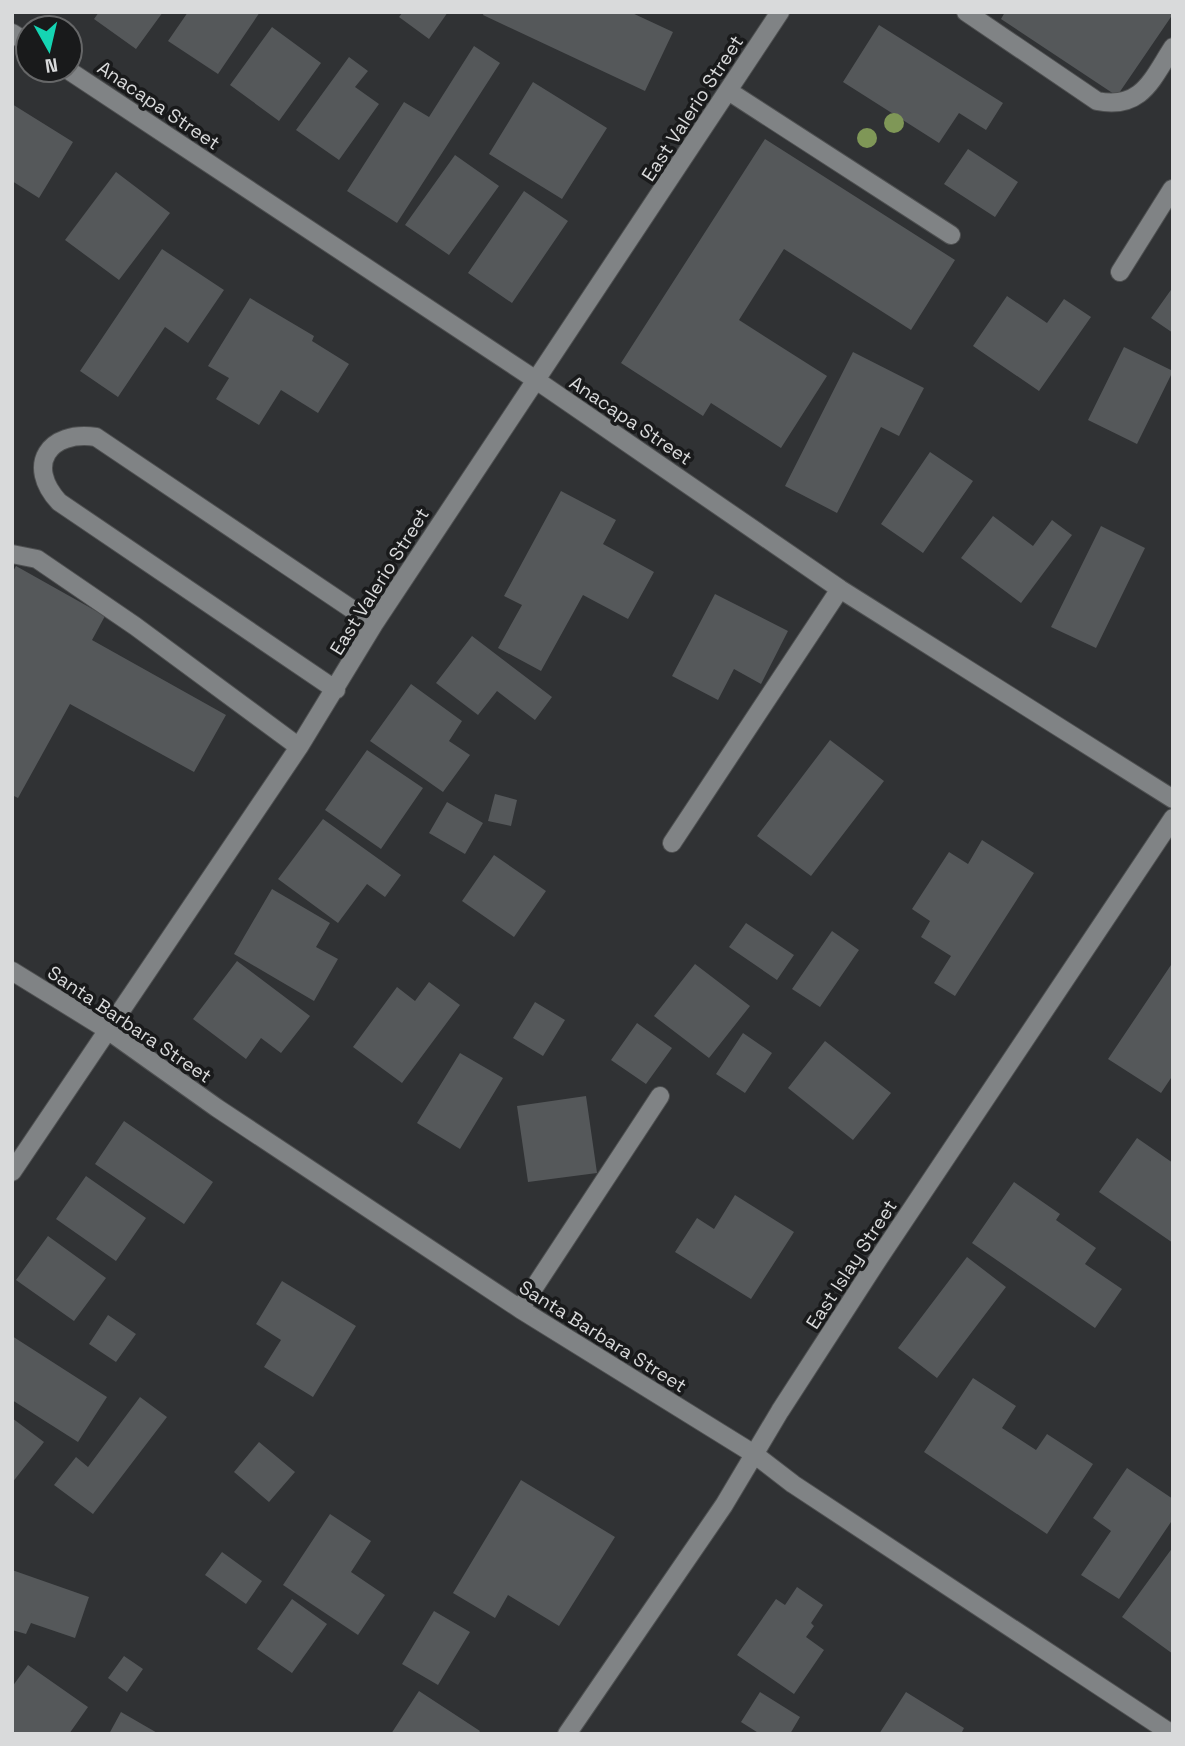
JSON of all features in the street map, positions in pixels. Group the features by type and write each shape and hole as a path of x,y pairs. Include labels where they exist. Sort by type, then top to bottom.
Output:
{"street":[{"name":"East Valerio Street","path":"12,1171 299,747 374,624 730,92 780,12"},
{"path":"969,15 1097,101 1116,105 1133,100 1148,86 1173,47"},
{"name":"Anacapa Street","path":"84,81 536,380 840,589 1173,799"},
{"path":"730,92 951,235"},
{"path":"1120,272 1172,188"},
{"path":"336,690 60,502 47,488 41,471 44,455 59,441 78,434 96,437 374,624"},
{"path":"12,554 37,559 48,566 299,747"},
{"path":"673,843 840,589"},
{"name":"East Islay Street","path":"567,1734 724,1505 879,1258 1173,818"},
{"name":"Santa Barbara Street","path":"12,971 106,1029 217,1108 520,1309 754,1454 793,1484 1172,1734"},
{"path":"520,1309 660,1096"}],"building":[{"path":"99,12 163,12 136,49 94,19"},
{"path":"188,12 260,12 218,74 168,41"},
{"path":"403,12 448,12 429,39 399,17"},
{"path":"484,12 630,12 673,32 645,91 483,15"},
{"path":"1005,12 1173,14 1117,96 1001,19"},
{"path":"879,25 1003,103 986,130 959,113 939,143 843,82"},
{"path":"272,27 321,63 279,121 230,85"},
{"path":"474,46 500,63 397,223 347,191 404,102 429,117"},
{"path":"349,57 368,71 355,87 379,104 339,160 296,130"},
{"path":"533,82 607,128 562,199 489,154"},
{"path":"12,104 73,142 39,198 12,181"},
{"path":"765,139 955,260 911,330 784,249 739,320 827,376 781,448 711,403 703,416 621,363"},
{"path":"968,149 1018,182 995,217 944,184"},
{"path":"455,155 499,186 449,255 405,225"},
{"path":"116,172 170,213 119,280 65,240"},
{"path":"524,191 568,221 512,303 468,273"},
{"path":"162,249 224,290 188,343 165,327 118,397 80,371"},
{"path":"1173,287 1173,333 1151,318"},
{"path":"1007,296 1047,323 1064,299 1091,317 1039,391 973,346"},
{"path":"250,298 314,336 312,341 349,364 318,413 281,390 259,425 216,399 229,378 208,366"},
{"path":"1124,347 1173,371 1137,444 1088,420"},
{"path":"853,352 924,388 899,436 881,427 837,513 785,486"},
{"path":"930,452 973,481 923,553 881,524"},
{"path":"561,491 616,520 603,544 654,572 628,619 583,595 541,671 498,648 522,605 504,596"},
{"path":"993,516 1033,546 1052,520 1072,535 1021,603 961,558"},
{"path":"1101,526 1145,548 1096,648 1051,627"},
{"path":"16,566 105,616 92,640 226,715 194,772 70,704 18,798 12,795 12,573"},
{"path":"715,594 788,631 761,684 734,669 718,700 672,676"},
{"path":"472,636 552,697 535,720 497,691 478,715 436,683"},
{"path":"411,684 462,721 449,741 470,755 443,792 370,741"},
{"path":"830,740 884,781 811,876 757,836"},
{"path":"367,750 423,788 381,849 325,810"},
{"path":"495,794 517,800 511,826 488,821"},
{"path":"447,802 483,823 465,854 429,833"},
{"path":"323,819 401,875 385,897 367,884 338,923 278,879"},
{"path":"982,840 1034,873 955,996 934,983 951,956 921,937 930,921 912,909 949,852 968,864"},
{"path":"494,855 546,891 514,937 462,901"},
{"path":"272,889 330,923 316,947 338,959 314,1001 234,954"},
{"path":"746,923 794,955 777,980 729,947"},
{"path":"832,931 859,950 820,1007 792,989"},
{"path":"237,961 310,1016 281,1053 261,1038 246,1059 193,1019"},
{"path":"1173,962 1173,1075 1161,1093 1108,1059"},
{"path":"695,964 750,1006 709,1058 654,1016"},
{"path":"429,982 460,1005 402,1083 353,1047 397,987 415,1001"},
{"path":"535,1002 565,1020 543,1056 513,1038"},
{"path":"637,1023 672,1048 646,1084 611,1060"},
{"path":"743,1033 772,1053 745,1093 716,1074"},
{"path":"825,1041 891,1093 853,1140 788,1088"},
{"path":"460,1053 503,1078 460,1149 417,1123"},
{"path":"586,1096 597,1173 528,1182 517,1106"},
{"path":"124,1121 213,1182 184,1224 95,1164"},
{"path":"1137,1138 1173,1163 1173,1243 1099,1192"},
{"path":"86,1176 146,1218 116,1261 56,1219"},
{"path":"1014,1182 1060,1214 1056,1220 1096,1248 1085,1264 1122,1289 1095,1328 972,1243"},
{"path":"735,1195 794,1232 751,1299 675,1252 697,1218 714,1229"},
{"path":"48,1236 106,1278 74,1321 16,1280"},
{"path":"967,1257 1006,1287 937,1378 898,1348"},
{"path":"282,1281 356,1326 313,1397 264,1367 281,1340 256,1324"},
{"path":"108,1315 136,1334 116,1362 89,1344"},
{"path":"12,1336 107,1397 78,1442 12,1400"},
{"path":"973,1378 1016,1406 1002,1428 1036,1450 1047,1434 1093,1464 1047,1534 924,1452"},
{"path":"140,1397 167,1417 93,1514 54,1485 76,1457 88,1467"},
{"path":"12,1418 44,1442 12,1483"},
{"path":"259,1442 295,1472 269,1502 234,1472"},
{"path":"1127,1468 1173,1499 1173,1519 1119,1599 1081,1575 1111,1531 1093,1518"},
{"path":"521,1480 615,1537 559,1626 508,1595 495,1618 453,1593"},
{"path":"330,1514 371,1541 351,1572 385,1595 358,1635 283,1585"},
{"path":"1173,1547 1173,1654 1122,1617"},
{"path":"222,1552 262,1581 246,1604 205,1575"},
{"path":"12,1570 89,1597 75,1638 31,1623 26,1634 12,1630"},
{"path":"797,1587 823,1605 811,1623 814,1626 806,1637 824,1650 794,1694 737,1655 776,1599 785,1605"},
{"path":"292,1599 327,1624 292,1673 257,1649"},
{"path":"434,1611 470,1632 438,1685 402,1664"},
{"path":"124,1656 143,1669 127,1692 108,1678"},
{"path":"28,1665 88,1707 69,1734 12,1734 12,1687"},
{"path":"419,1691 480,1731 478,1734 391,1734"},
{"path":"760,1692 800,1717 790,1734 760,1734 741,1722"},
{"path":"906,1692 964,1728 961,1734 879,1734"},
{"path":"121,1712 159,1734 109,1734"}]}
